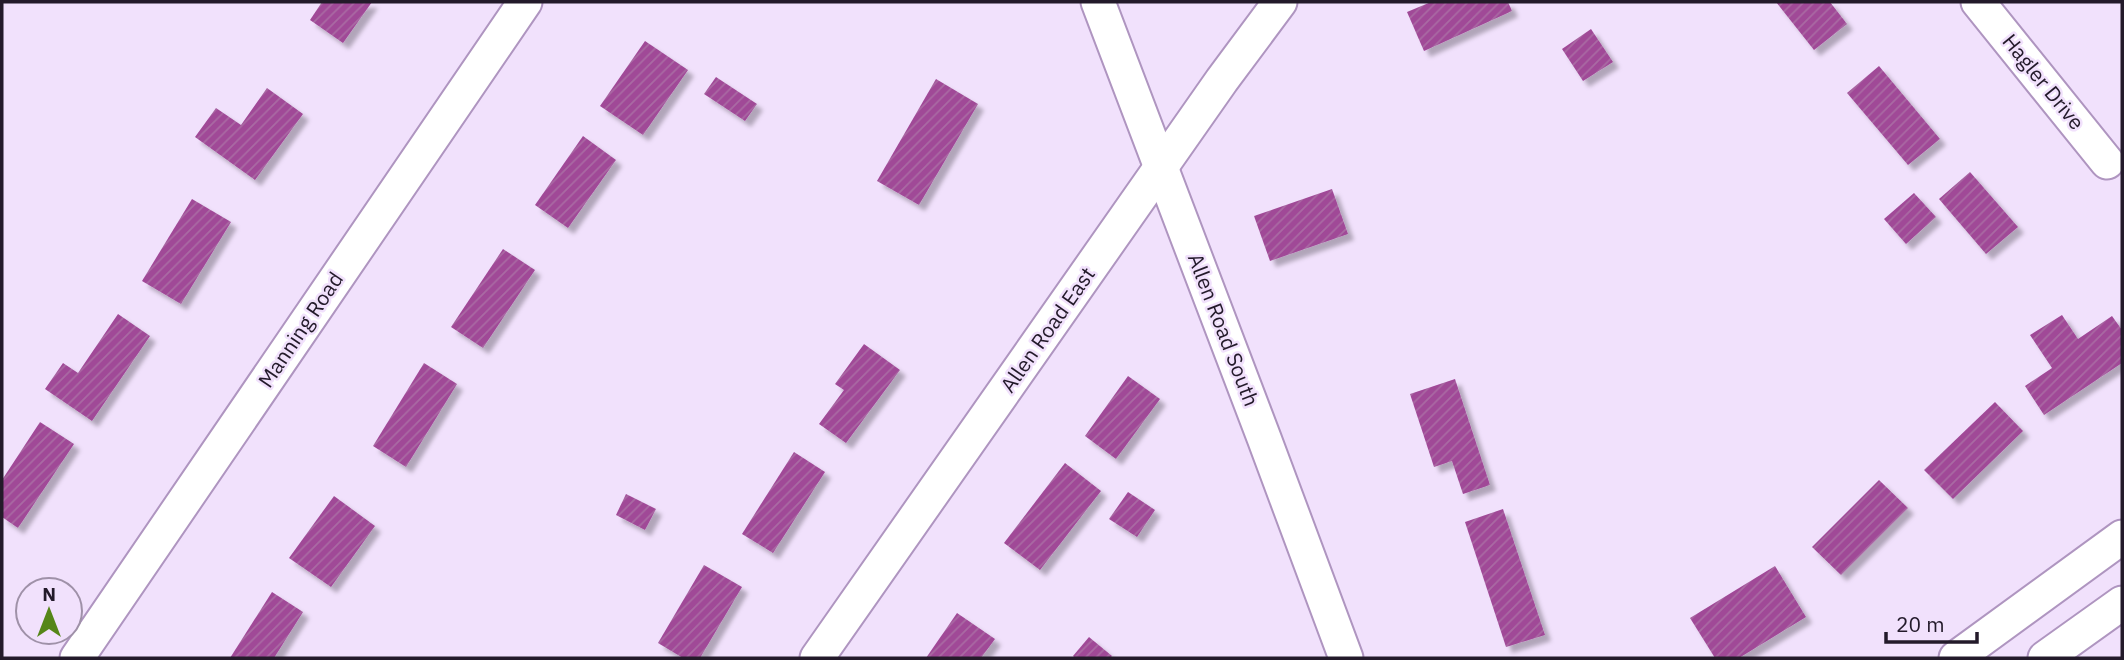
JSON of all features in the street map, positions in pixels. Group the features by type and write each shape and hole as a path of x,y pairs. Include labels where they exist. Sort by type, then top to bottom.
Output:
{"street":[{"name":"Manning Road","path":"77,658 525,2"},
{"name":"Allen Road South","path":"1098,2 1346,658"},
{"name":"Allen Road East","path":"817,658 1222,80 1280,2"},
{"name":"Hagler Drive","path":"1978,2 2107,162"},
{"path":"1956,658 2122,537"},
{"path":"2045,658 2122,603"}],"building":[{"path":"322,2 372,2 343,43 310,20"},
{"path":"1431,2 1508,2 1512,11 1424,51 1407,12"},
{"path":"1776,2 1830,2 1847,24 1814,50"},
{"path":"1591,29 1613,62 1583,81 1562,49"},
{"path":"645,41 688,70 643,135 600,106"},
{"path":"1879,66 1940,139 1908,165 1847,93"},
{"path":"716,77 757,104 745,121 704,94"},
{"path":"936,79 978,104 919,205 877,181"},
{"path":"267,88 303,114 255,180 195,137 216,108 241,125"},
{"path":"583,136 616,160 568,228 535,205"},
{"path":"1970,172 2018,227 1986,254 1939,199"},
{"path":"1332,189 1348,234 1270,261 1254,216"},
{"path":"1914,193 1936,217 1906,244 1884,219"},
{"path":"192,199 231,222 181,304 142,281"},
{"path":"503,249 535,270 483,348 451,327"},
{"path":"118,314 150,336 92,421 45,389 63,363 78,373"},
{"path":"2062,315 2078,339 2112,316 2122,330 2122,363 2044,415 2025,386 2052,368 2030,335"},
{"path":"864,344 900,370 846,443 819,424 844,390 835,384"},
{"path":"424,363 457,384 406,467 373,446"},
{"path":"1128,376 1160,399 1116,459 1085,436"},
{"path":"1455,379 1490,485 1463,494 1452,461 1434,467 1410,394"},
{"path":"1995,402 2023,431 1953,499 1924,470"},
{"path":"40,422 74,444 18,528 2,517 2,480"},
{"path":"794,452 825,472 773,553 742,534"},
{"path":"1065,463 1101,491 1040,570 1004,543"},
{"path":"1879,480 1908,508 1841,575 1812,547"},
{"path":"1128,492 1155,510 1137,537 1109,519"},
{"path":"626,494 656,509 645,530 616,515"},
{"path":"334,496 375,526 331,587 289,558"},
{"path":"1503,509 1545,635 1506,647 1465,522"},
{"path":"704,565 742,587 700,658 683,658 658,643"},
{"path":"1775,566 1806,617 1739,658 1715,658 1690,618"},
{"path":"272,592 303,612 274,658 230,658"},
{"path":"957,613 995,639 981,658 926,658"},
{"path":"1089,637 1112,656 1075,658 1073,656"}]}
